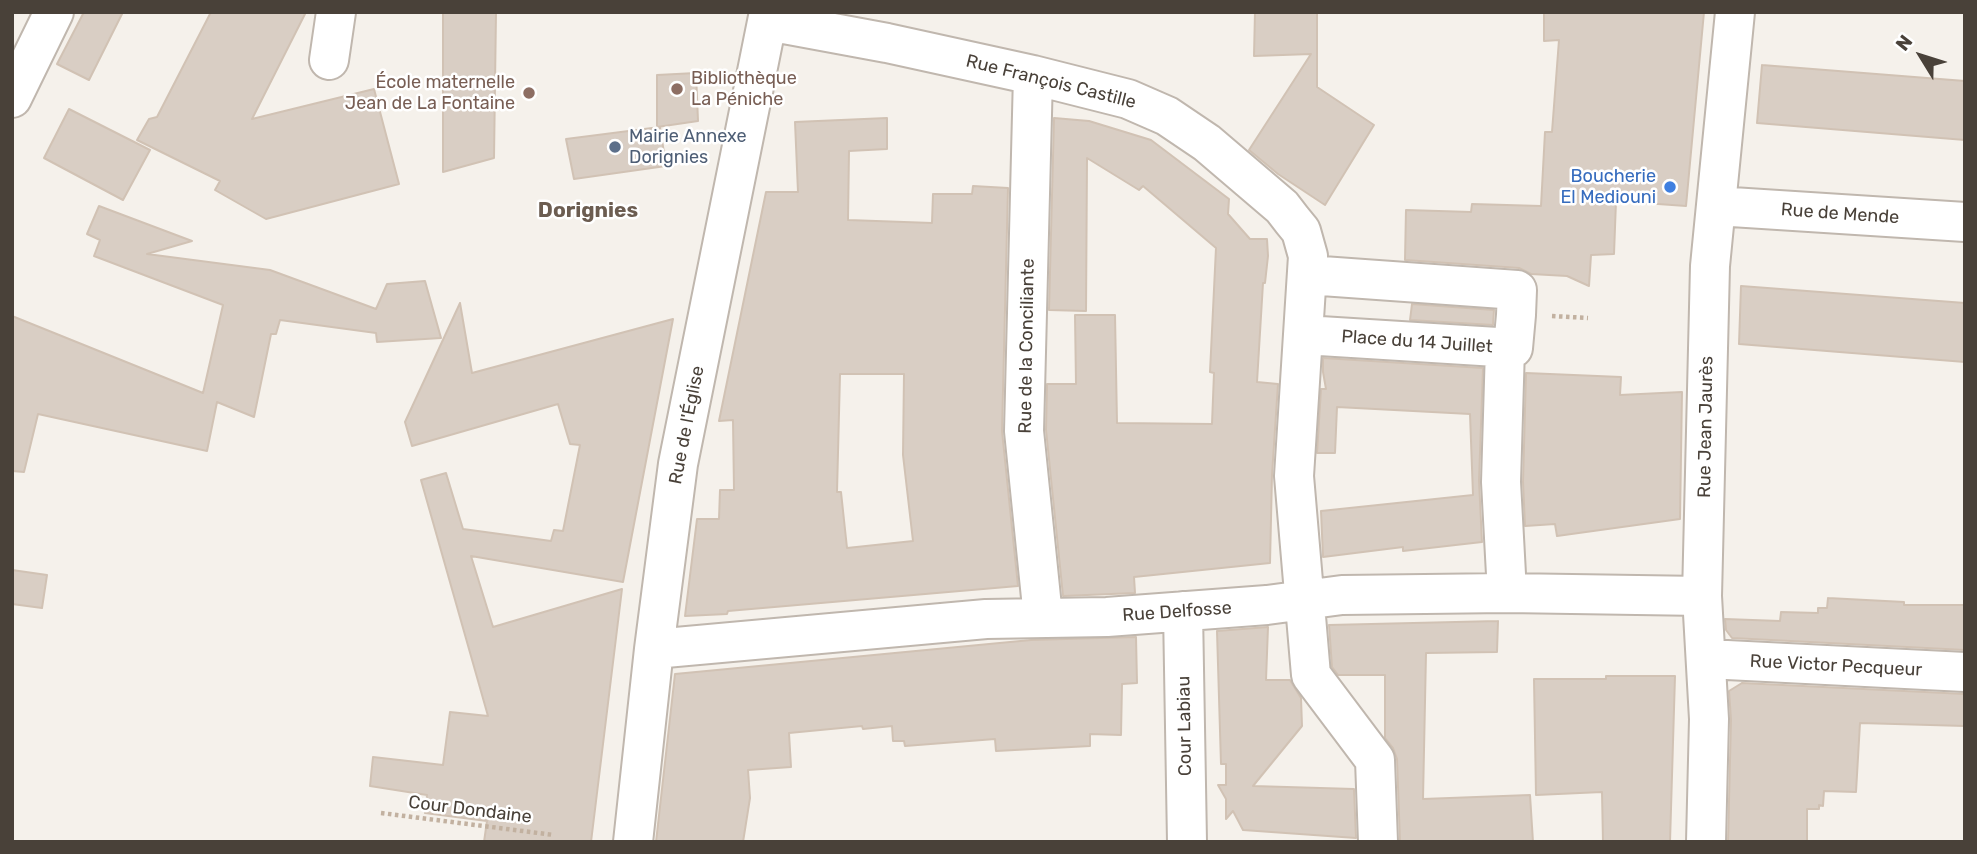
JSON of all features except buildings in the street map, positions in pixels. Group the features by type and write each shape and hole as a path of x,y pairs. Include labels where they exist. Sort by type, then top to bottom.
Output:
{"street":[{"path":"12,98 54,12"},
{"path":"329,61 336,12"},
{"name":"Rue Jean Jaurès","path":"1706,842 1709,719 1702,596 1710,267 1735,12"},
{"name":"Rue François Castille","path":"769,16 1128,99 1167,116 1207,143 1282,207 1301,231 1306,243 1308,275 1294,476 1311,674 1375,760 1378,842"},
{"name":"Rue de l'Église","path":"633,842 654,649 680,454 769,16"},
{"name":"Rue de la Conciliante","path":"1033,75 1024,431 1043,617"},
{"name":"Rue de Mende","path":"1716,206 1965,222"},
{"name":"Place du 14 Juillet","path":"1304,335 1513,348 1517,290 1308,275"},
{"path":"1505,348 1500,482 1507,593"},
{"name":"Rue Delfosse","path":"654,649 986,618 1107,617 1267,605 1342,595 1507,593 1702,596"},
{"name":"Cour Labiau","path":"1183,611 1187,842"},
{"name":"Rue Victor Pecqueur","path":"1707,659 1965,672"}],"path":[{"name":"Cour Dondaine","path":"381,813 554,835"}],"place":[{"name":"Bibliothèque La Péniche","path":"677,89"},
{"name":"École maternelle Jean de La Fontaine","path":"529,93"},
{"name":"Mairie Annexe Dorignies","path":"615,147"},
{"name":"Boucherie El Mediouni","path":"1670,187"}],"district":[{"name":"Dorignies","path":"588,211"}]}
